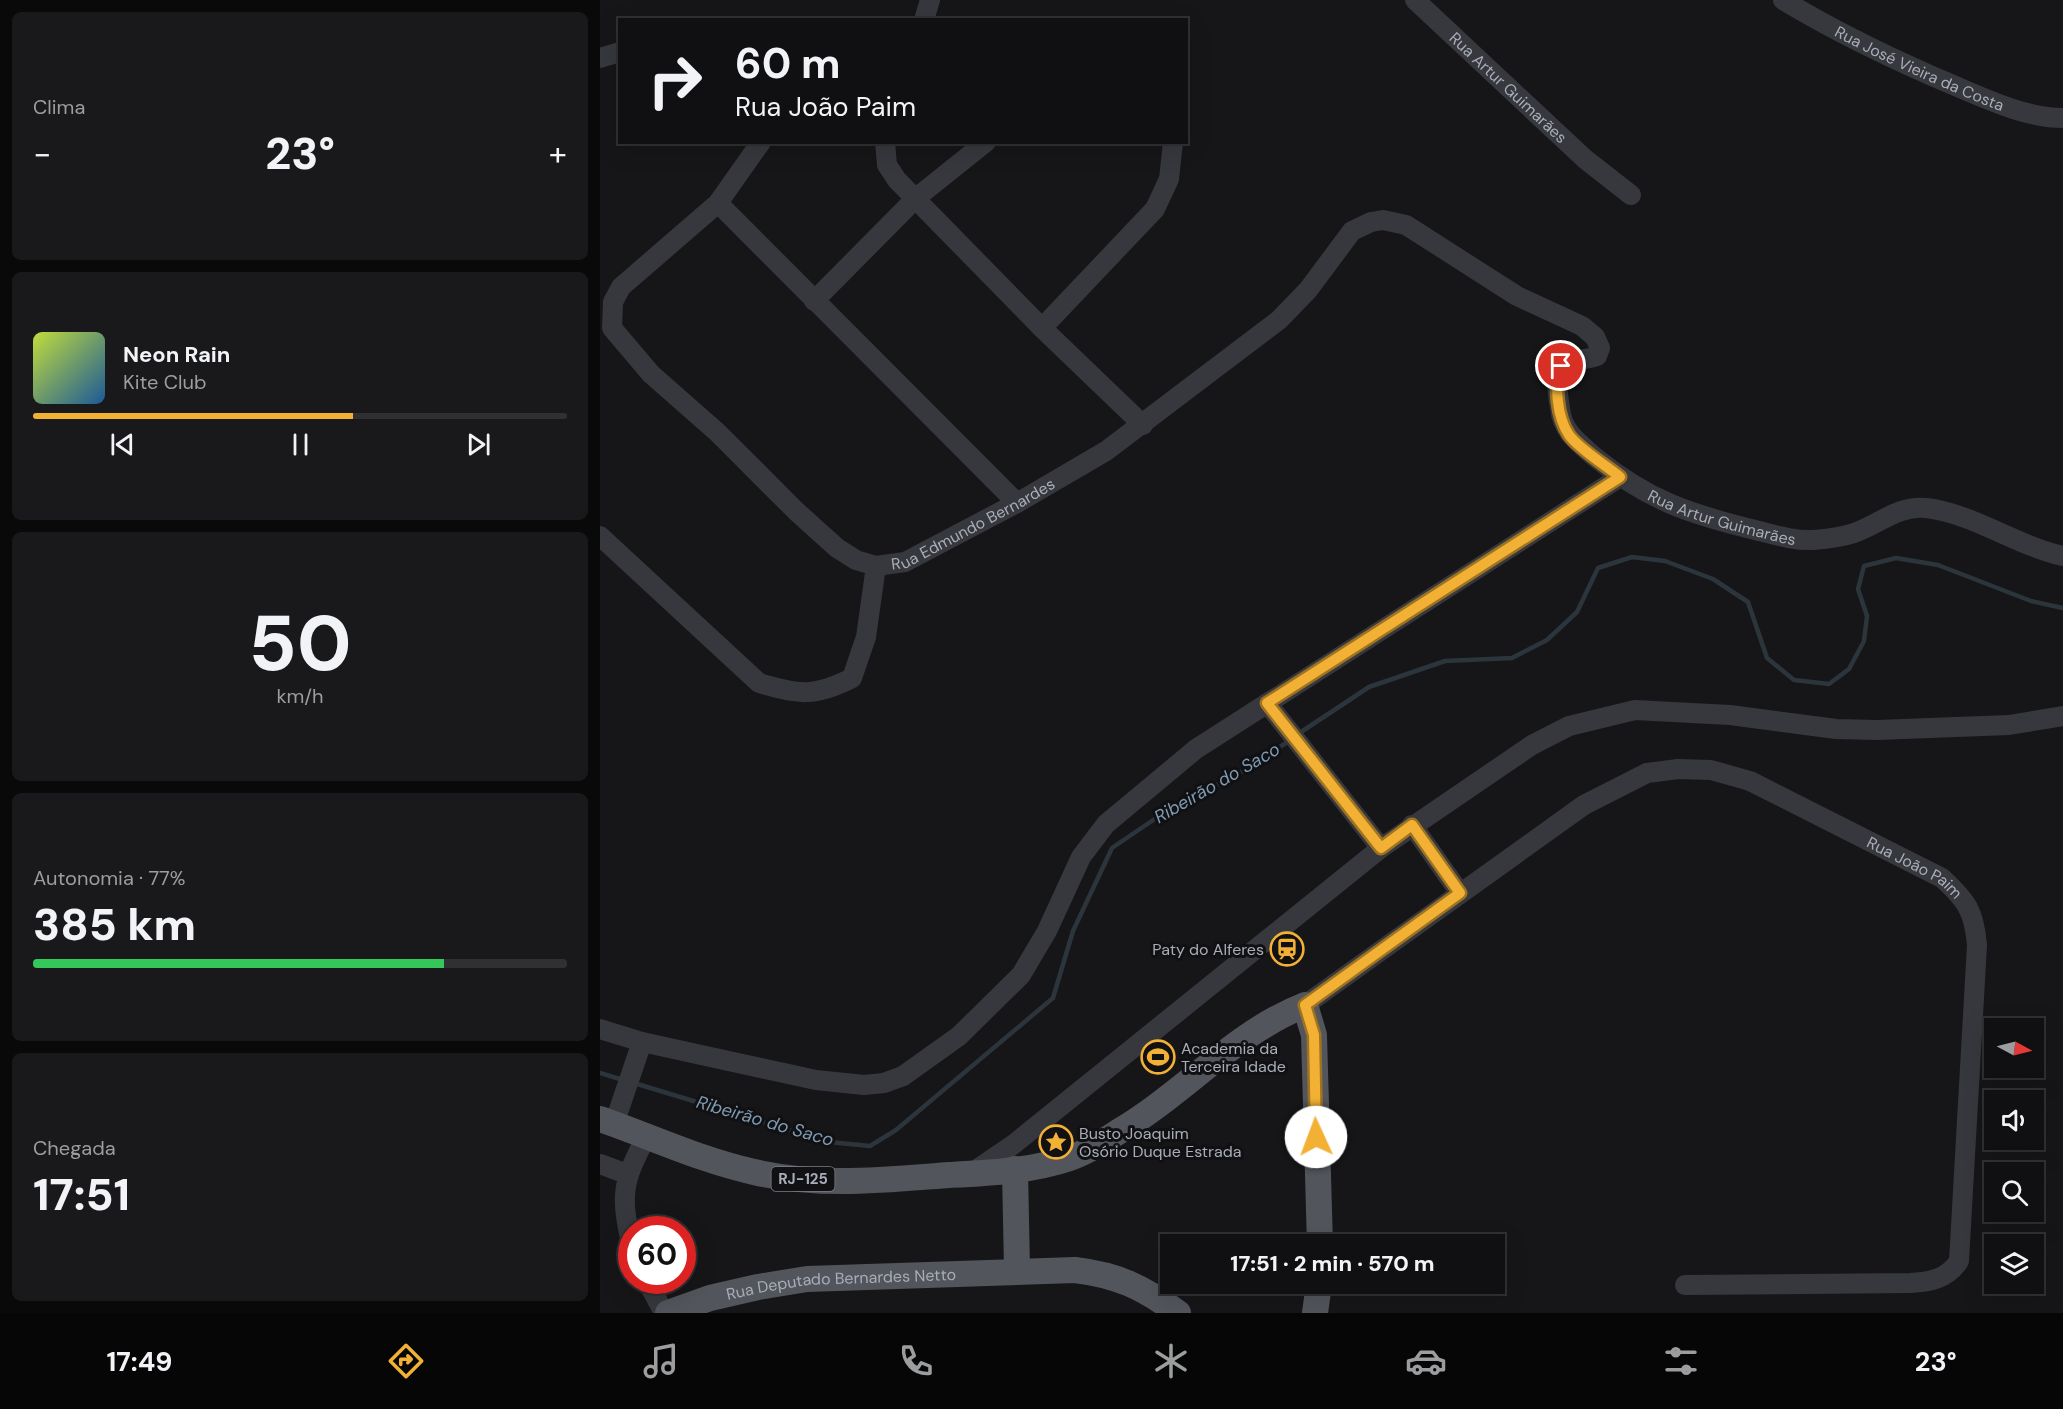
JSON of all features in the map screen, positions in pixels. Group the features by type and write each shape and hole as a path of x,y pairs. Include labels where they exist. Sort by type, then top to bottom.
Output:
{"main road":[{"name":"RJ-125","path":"610,1122 723,1164 786,1178 845,1183 1015,1169 1070,1158 1089,1149 1137,1121 1266,1024 1280,1015 1305,1005"},
{"path":"1305,1005 1314,1035 1320,1234"},
{"path":"1015,1169 1017,1270"},
{"name":"Rua Deputado Bernardes Netto","path":"666,1313 739,1291 807,1279 1017,1270 1075,1270 1107,1274 1143,1290 1178,1313"},
{"path":"1315,1313 1318,1294"}],"street":[{"path":"925,18 930,0"},
{"name":"Rua Artur Guimarães","path":"1415,0 1585,159 1631,195"},
{"name":"Rua José Vieira da Costa","path":"1783,0 1831,29 1883,55 1983,98 2035,114 2063,118"},
{"path":"600,58 618,53"},
{"name":"Rua Edmundo Bernardes","path":"760,144 718,203 621,287 613,302 612,328 651,374 717,432 837,548 856,560 876,566 905,562 1017,503 1106,451 1279,320 1308,290 1352,231 1371,222 1383,220 1406,225 1517,296"},
{"path":"885,144 887,165 938,222 1042,328 1143,425"},
{"path":"814,301 916,198 984,144"},
{"path":"1042,328 1155,208 1169,179 1173,144"},
{"path":"718,203 1017,503"},
{"name":"Rua Artur Guimarães","path":"1517,296 1582,326 1596,337 1600,348 1597,356 1587,360 1568,360 1561,366 1557,377 1560,412 1570,436 1620,477 1650,496 1690,513 1795,540 1816,540 1854,533 1898,511 1925,508 1952,515 2063,556"},
{"path":"600,1029 642,1043 816,1080 864,1085 884,1083 903,1076 959,1036 1021,975 1047,931 1081,856 1106,824 1196,749 1620,477"},
{"path":"600,536 759,683 793,693 827,691 852,678 866,637 876,566"},
{"path":"1267,703 1381,848"},
{"path":"970,1174 1014,1144 1381,848 1532,745 1569,726 1635,710 1730,715 1836,729 1877,730 2009,725 2063,716"},
{"name":"Rua João Paim","path":"1305,1005 1584,805 1647,773 1689,769 1711,770 1750,781 1942,878 1964,898 1971,911 1977,945 1962,1241 1959,1261 1952,1271 1928,1282 1685,1285"},
{"path":"1412,825 1460,893"},
{"path":"610,1122 642,1043"},
{"path":"625,1216 627,1174 646,1137"},
{"path":"600,1164 627,1174"},
{"path":"654,1294 666,1313"}],"waterway":[{"name":"Ribeirão do Saco","path":"1298,734 1369,687 1445,661 1512,658 1547,640 1577,612 1598,568 1632,557 1665,561 1713,579 1748,602 1767,658 1794,680 1829,684 1849,669 1864,641 1867,616 1858,589 1864,566 1896,558 1938,565 2031,601 2063,608"},
{"name":"Ribeirão do Saco","path":"634,1083 829,1142 870,1146 896,1130 1053,998 1073,931 1112,848 1162,814 1243,771 1289,741"},
{"name":"Ribeirão do Saco","path":"600,1073 623,1080"}],"place":[{"name":"Paty do Alferes","path":"1287,949"},
{"name":"Academia da Terceira Idade","path":"1158,1057"},
{"name":"Busto Joaquim Osório Duque Estrada","path":"1056,1142"}],"route":[{"path":"1316,1137 1314,1035 1305,1005 1460,893 1412,825 1381,848 1267,703 1620,477 1570,436 1560,412 1557,377 1561,366"}]}
